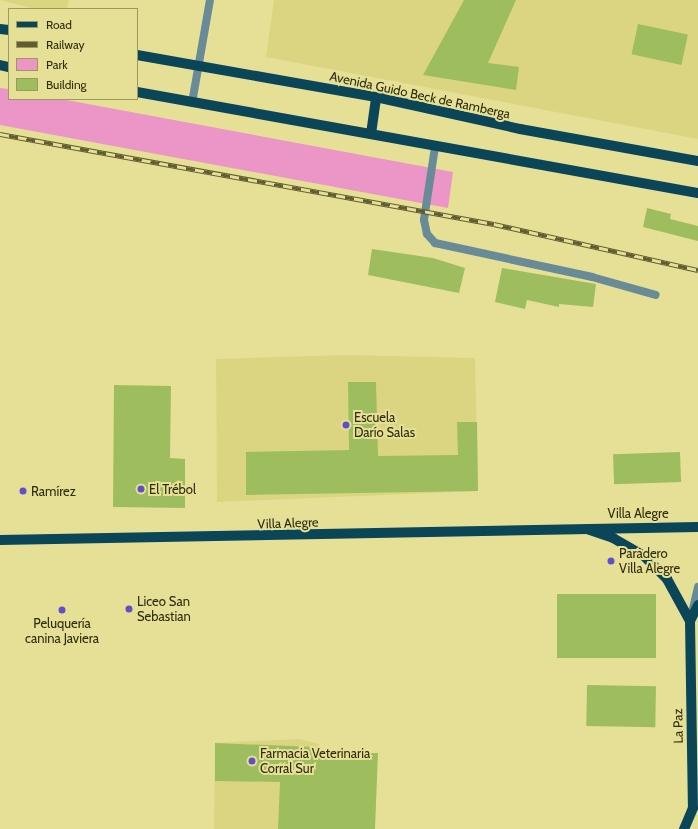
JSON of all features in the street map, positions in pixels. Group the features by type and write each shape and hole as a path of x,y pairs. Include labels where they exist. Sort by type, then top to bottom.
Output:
{"main road":[{"name":"Avenida Guido Beck de Ramberga","path":"138,55 376,97 520,129 698,161"},
{"path":"138,92 192,104 371,134 435,147 698,193"},
{"path":"371,134 376,97"},
{"name":"Villa Alegre","path":"0,540 205,538 577,526 698,527"},
{"name":"Villa Alegre","path":"577,526 613,538 643,556 667,579 690,621"},
{"path":"690,621 698,605"},
{"name":"La Paz","path":"684,829 693,808 690,621"}],"street":[{"path":"192,104 210,0"},
{"path":"435,147 424,220 427,234 435,243 592,277 656,295"},
{"path":"690,621 698,587"}],"shaded area":[{"path":"0,0 69,0 67,8 31,8"},
{"path":"274,0 698,0 698,139 266,57"},
{"name":"Escuela Darío Salas","path":"346,355 475,358 478,491 217,502 216,359"},
{"path":"299,739 319,744 317,829 214,829 215,743"}],"green space":[{"path":"0,88 8,89 8,100 66,100 453,172 448,208 0,125"}],"building":[{"path":"464,0 516,0 488,63 519,67 516,90 423,75"},
{"path":"638,24 688,35 681,65 632,54"},
{"path":"647,208 671,214 670,219 698,226 698,241 643,227"},
{"path":"372,249 433,258 465,268 459,293 368,275"},
{"path":"502,268 596,284 593,307 559,304 559,307 527,300 525,309 495,302"},
{"path":"348,382 376,382 378,456 458,455 457,422 477,422 478,491 246,495 246,452 349,450"},
{"path":"114,385 171,386 170,458 185,459 185,508 113,507"},
{"path":"680,452 681,482 614,484 613,454"},
{"path":"557,594 656,594 656,658 557,658"},
{"path":"587,685 656,686 655,727 586,726"},
{"path":"215,743 315,747 315,753 378,753 375,829 278,829 280,782 215,781"}],"railway":[{"path":"0,134 494,224 698,270"}],"place":[{"name":"Escuela Darío Salas","path":"346,425"},
{"name":"El Trébol","path":"141,489"},
{"name":"Ramírez","path":"23,491"},
{"name":"Paradero Villa Alegre","path":"611,561"},
{"name":"Liceo San Sebastian","path":"129,609"},
{"name":"Peluquería canina Javiera","path":"62,610"},
{"name":"Farmacia Veterinaria Corral Sur","path":"252,761"}]}
